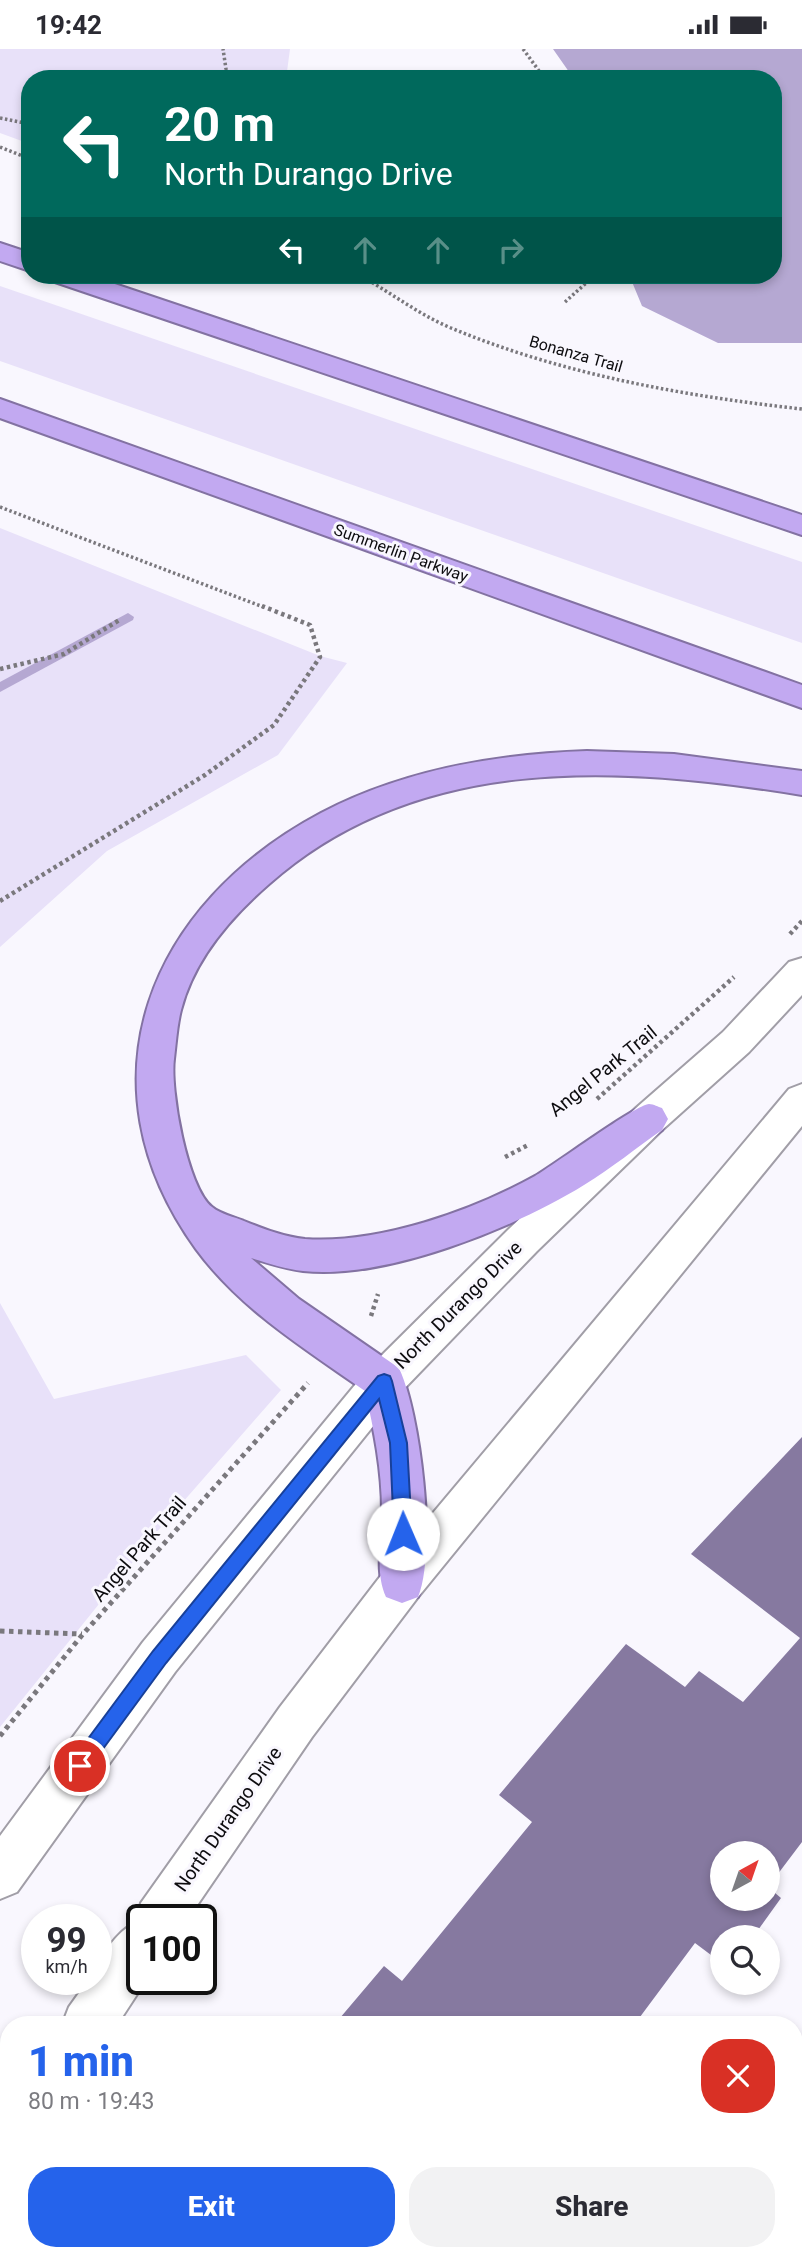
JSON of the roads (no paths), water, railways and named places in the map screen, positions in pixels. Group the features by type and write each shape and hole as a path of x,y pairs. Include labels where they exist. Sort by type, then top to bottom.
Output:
{"highway":[{"path":"0,251 21,259"},
{"path":"89,284 802,525"},
{"name":"Summerlin Parkway","path":"0,408 802,697"},
{"path":"402,1583 404,1510 398,1443 384,1381 266,1295 229,1262 199,1219 169,1161 155,1101 153,1052 161,1016 187,954 206,925 237,889 270,861 308,834 404,791 459,776 496,770 582,764 682,766 802,783"},
{"path":"199,1219 238,1236 301,1254 333,1256 371,1250 429,1235 508,1207 570,1175 649,1119"}],"main road":[{"name":"North Durango Drive","path":"0,1875 159,1657 384,1381 523,1240 649,1119 736,1042 793,955"},
{"name":"North Durango Drive","path":"169,1904 296,1722 402,1583 802,1099"},
{"path":"93,2016 126,1968"}],"waterway":[{"path":"0,688 128,617"}]}
